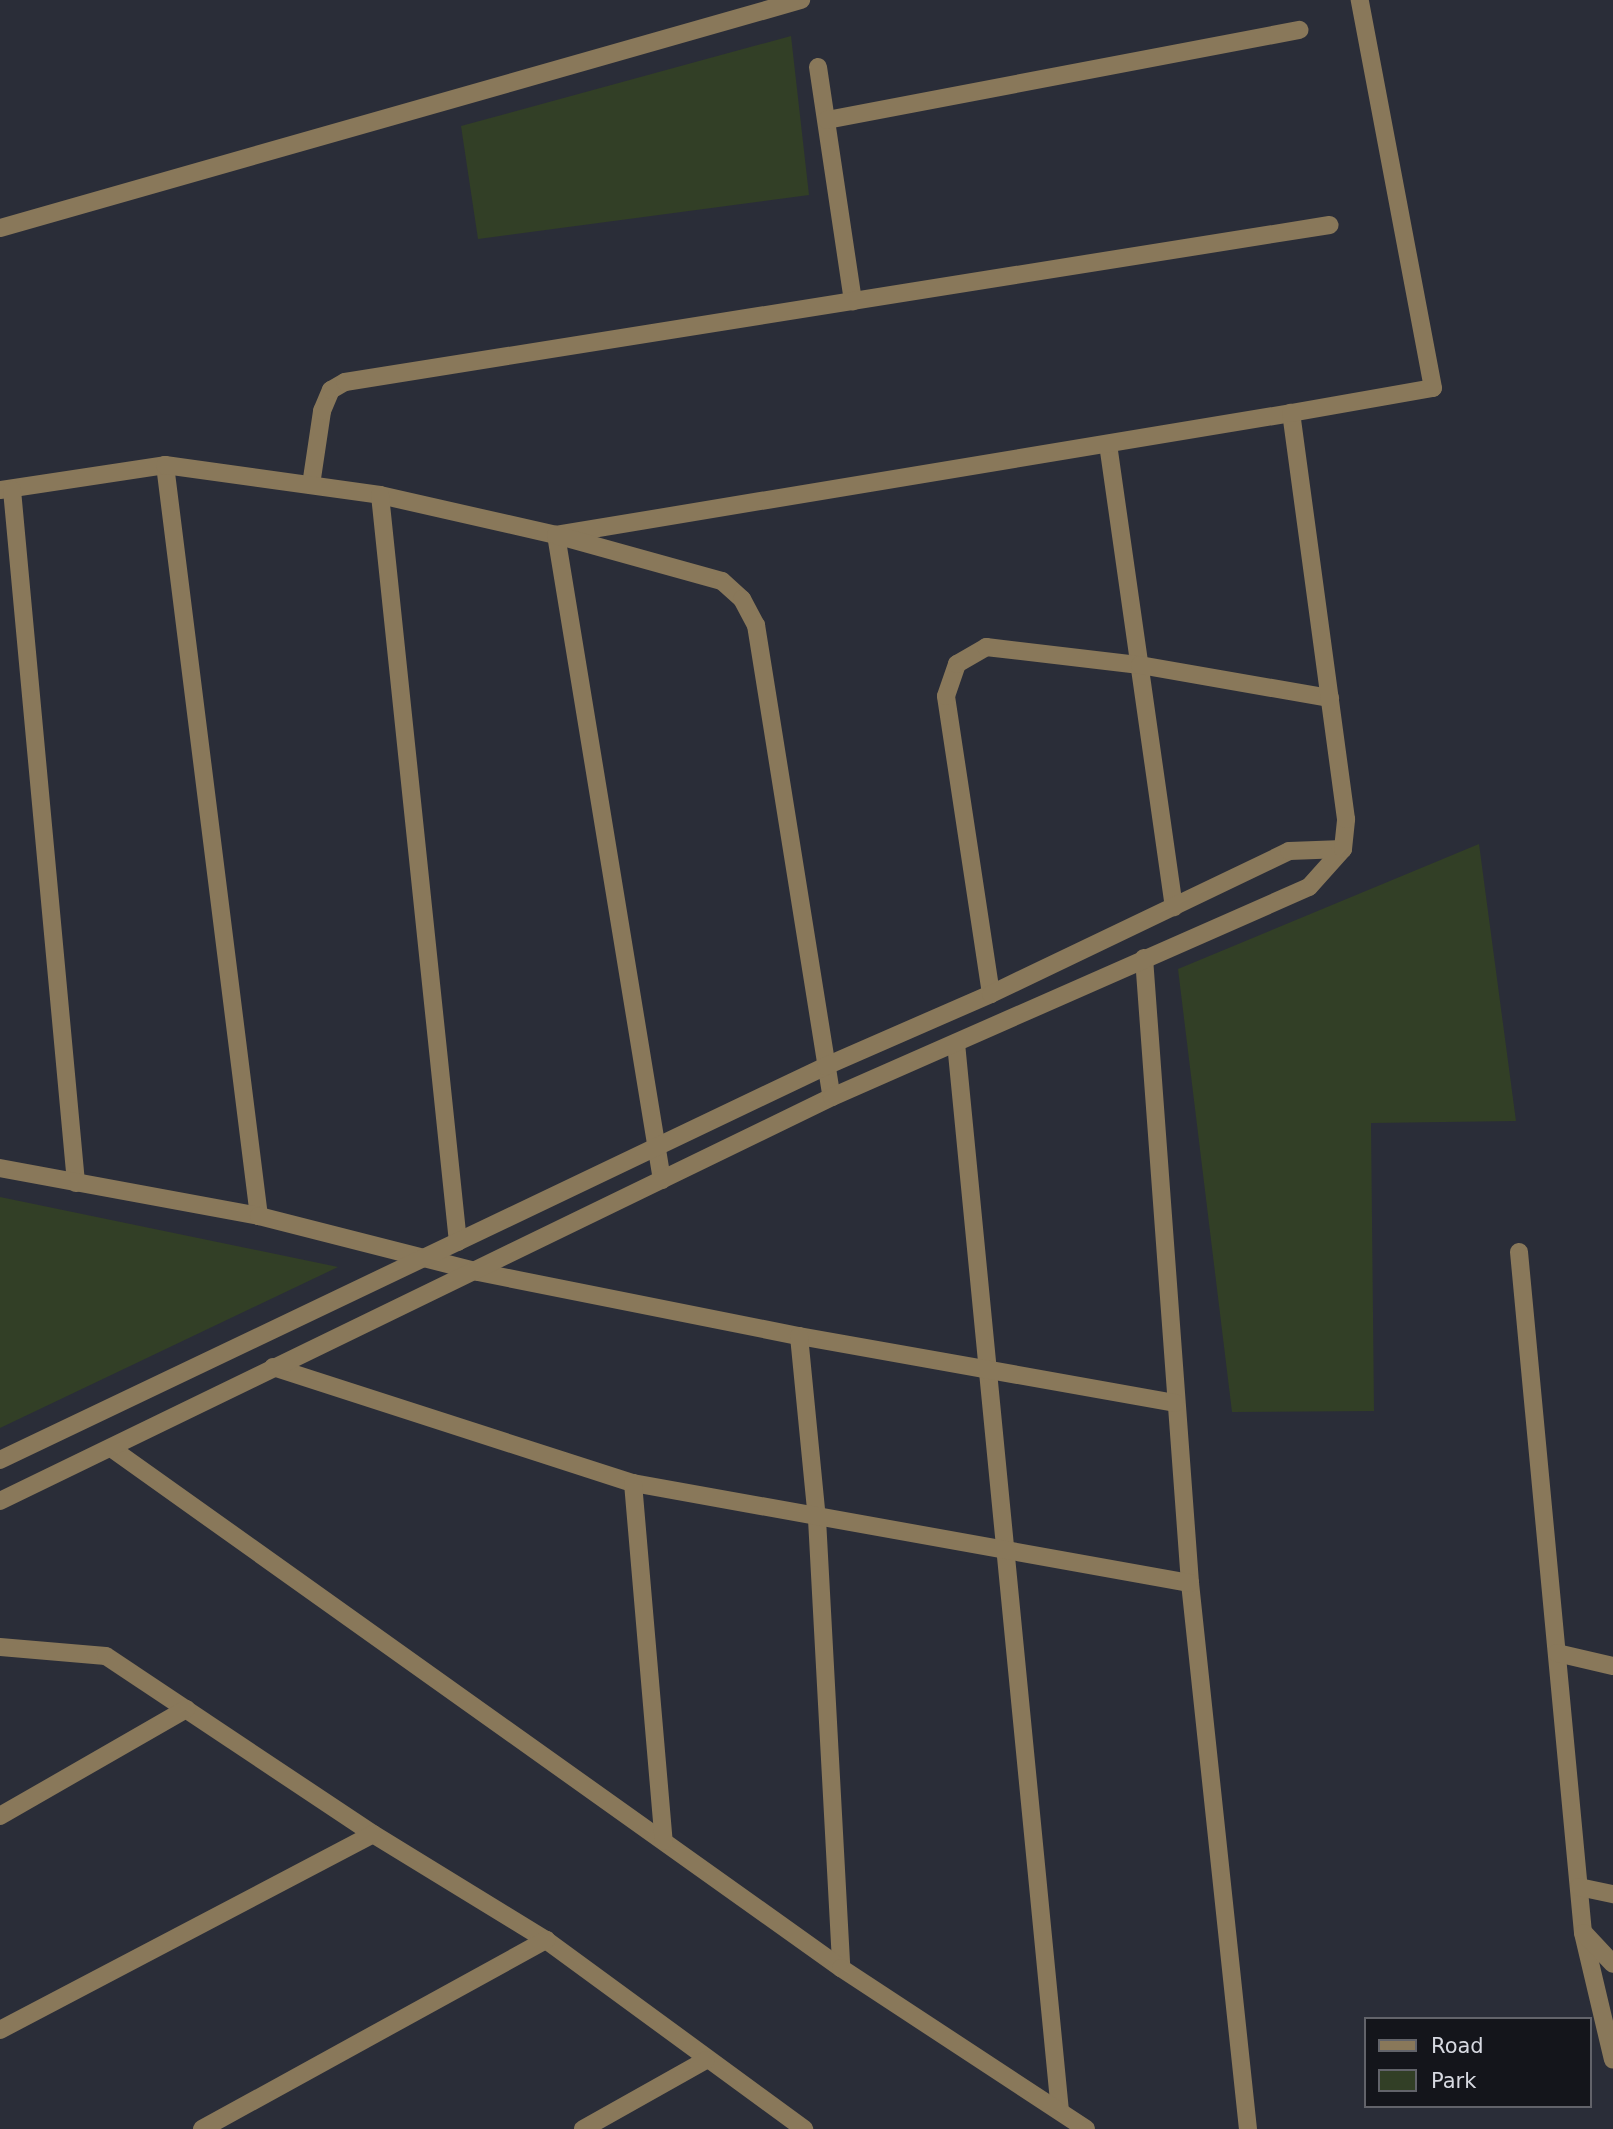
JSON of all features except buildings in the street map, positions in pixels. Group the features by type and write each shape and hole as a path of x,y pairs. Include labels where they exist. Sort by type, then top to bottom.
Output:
{"street":[{"path":"0,228 801,0"},
{"path":"555,536 1433,388 1360,0"},
{"path":"827,120 1300,30"},
{"path":"818,67 853,300"},
{"path":"312,485 322,411 331,390 345,382 1330,225"},
{"path":"0,1501 273,1367 478,1272 832,1097 1309,887 1343,849 1346,819 1292,413"},
{"path":"1108,444 1174,907"},
{"path":"165,465 259,1216"},
{"path":"76,1183 6,490 165,465 380,495 555,536 722,581 742,599 756,625 832,1097"},
{"path":"380,495 458,1242"},
{"path":"555,536 662,1180"},
{"path":"991,994 946,696 957,664 986,647 1140,665 1330,698"},
{"path":"0,1460 657,1150 826,1066 991,994 1289,851 1343,849"},
{"path":"1144,958 1190,1583 1248,2129"},
{"path":"956,1043 1060,2111"},
{"path":"0,1168 259,1216 430,1256 478,1272 799,1336 986,1372 1175,1402"},
{"path":"1519,1252 1583,1933 1613,2060"},
{"path":"799,1336 817,1519 841,1968"},
{"path":"273,1367 634,1483 817,1519 1190,1583"},
{"path":"110,1448 841,1968 1086,2129"},
{"path":"634,1483 664,1841"},
{"path":"0,1647 106,1656 373,1834 546,1940 706,2060 804,2129"},
{"path":"1557,1653 1613,1666"},
{"path":"0,1816 186,1709"},
{"path":"0,2030 373,1834"},
{"path":"1579,1887 1613,1894"},
{"path":"1583,1933 1613,1964"},
{"path":"202,2129 546,1940"},
{"path":"583,2129 706,2060"}],"green space":[{"path":"791,36 809,195 478,239 461,126"},
{"path":"1479,844 1516,1121 1371,1123 1374,1411 1232,1412 1178,969"},
{"path":"0,1197 338,1267 0,1428"}]}
